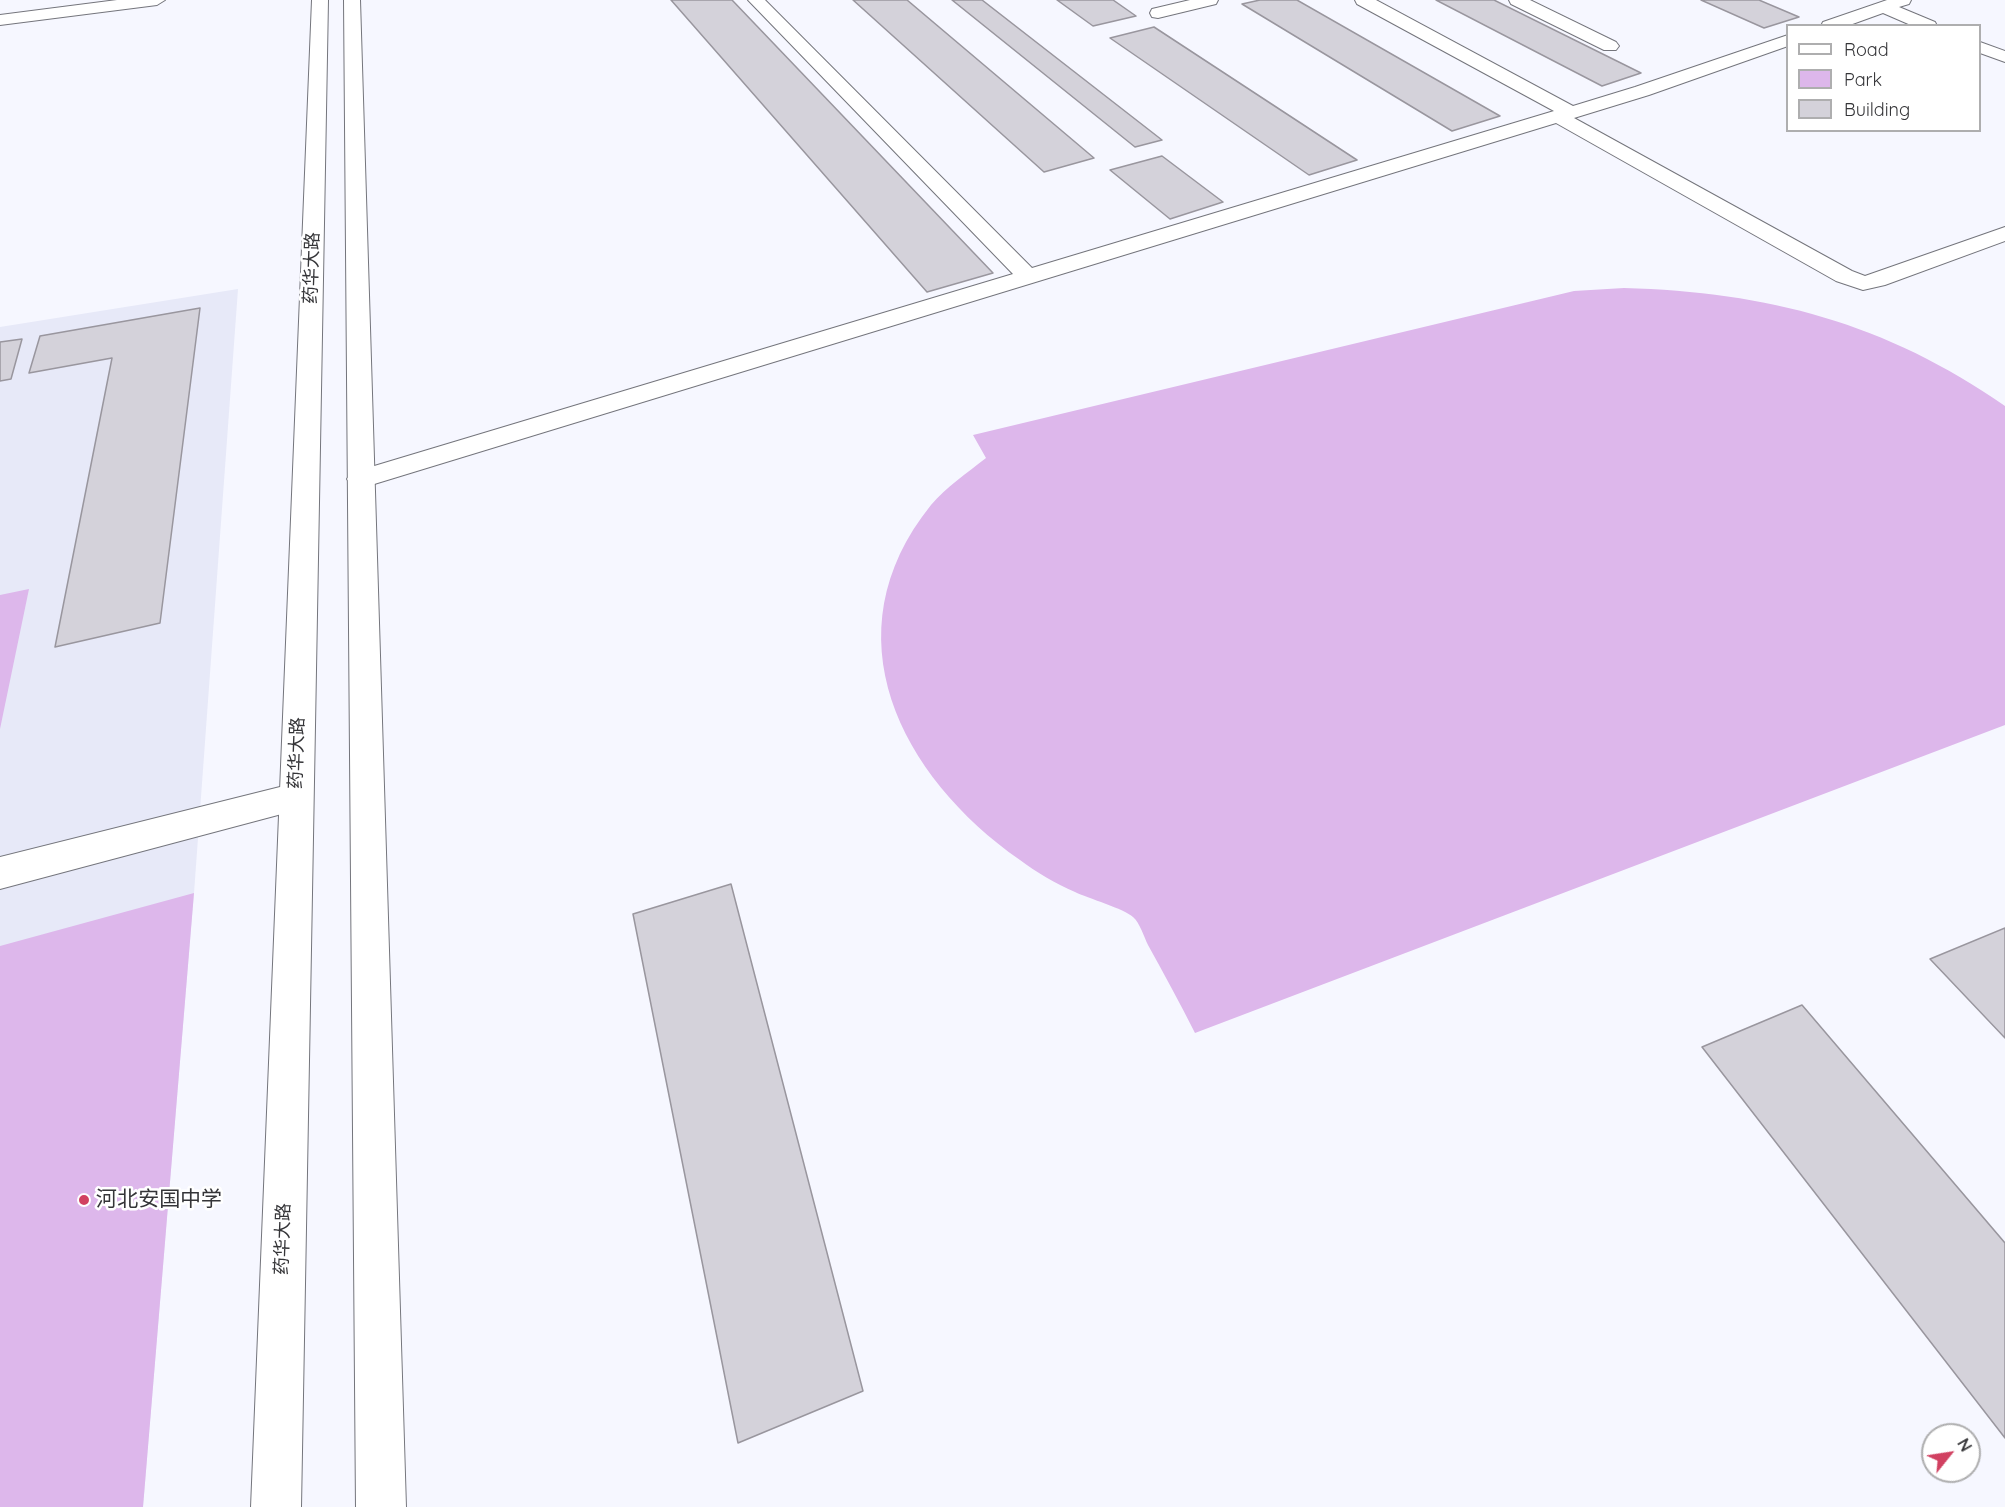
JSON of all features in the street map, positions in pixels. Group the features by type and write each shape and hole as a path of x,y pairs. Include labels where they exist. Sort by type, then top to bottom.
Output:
{"main road":[{"path":"0,20 157,0"},
{"name":"药华大路","path":"276,1507 320,0"},
{"path":"352,0 381,1507"},
{"path":"756,0 1028,277"},
{"path":"1158,13 1210,0"},
{"path":"1363,0 1844,276 1863,283 1885,278 2005,234"},
{"path":"1518,0 1610,46"},
{"path":"1835,24 1903,0"},
{"path":"1884,7 1924,24"},
{"path":"361,479 1642,91 1786,41"},
{"path":"1981,47 2005,57"},
{"path":"0,873 296,797"}],"shaded area":[{"name":"河北安国中学","path":"238,289 194,893 143,1507 0,1507 0,327"}],"green space":[{"path":"1624,288 1728,296 1824,317 1870,333 1916,353 1960,377 2005,406 2005,725 1195,1033 1140,926 1133,917 1061,885 1020,860 977,826 941,787 912,745 892,699 882,652 884,603 900,554 937,498 986,458 973,435 1574,291"},
{"path":"29,589 0,729 0,595"},
{"path":"194,893 143,1507 0,1507 0,946"}],"building":[{"path":"671,0 732,0 993,273 927,292"},
{"path":"853,0 907,0 1094,158 1044,172"},
{"path":"952,0 982,0 1162,140 1135,147"},
{"path":"1057,0 1113,0 1136,16 1093,26"},
{"path":"1260,0 1297,0 1500,116 1452,131 1242,4"},
{"path":"1436,0 1494,0 1641,73 1602,86"},
{"path":"1701,0 1759,0 1799,17 1764,28"},
{"path":"1154,27 1357,160 1309,175 1110,38"},
{"path":"1162,156 1223,202 1170,219 1110,170"},
{"path":"200,308 160,623 55,647 112,358 29,373 40,336"},
{"path":"22,339 11,379 0,381 0,342"},
{"path":"731,884 863,1391 738,1443 633,914"},
{"path":"2005,928 2005,1038 1930,959"},
{"path":"1802,1005 2005,1243 2005,1438 1702,1047"}],"place":[{"name":"河北安国中学","path":"84,1200"}]}
